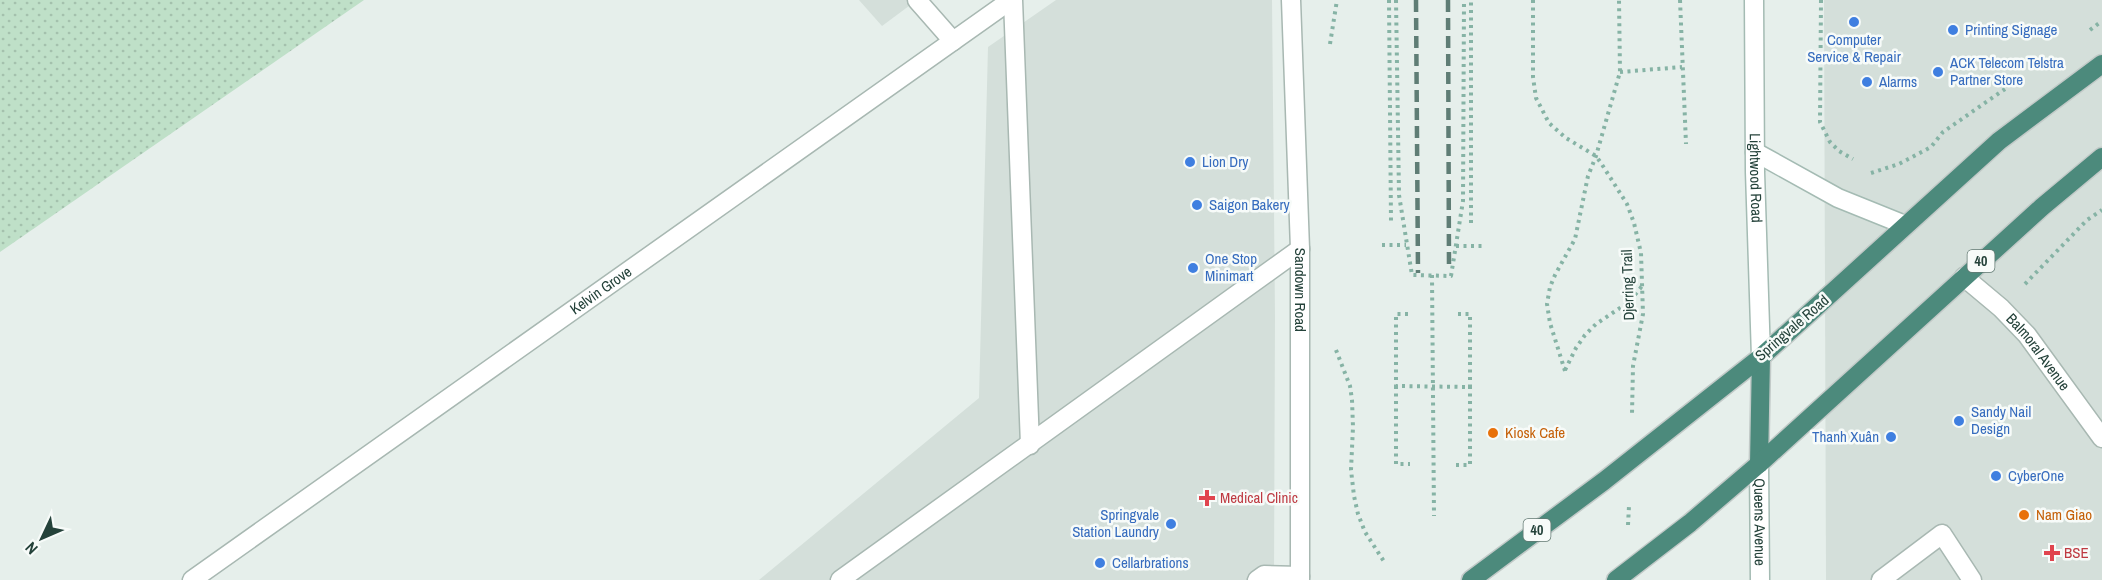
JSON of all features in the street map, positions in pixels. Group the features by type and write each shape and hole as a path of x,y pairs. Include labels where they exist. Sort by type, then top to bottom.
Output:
{"highway":[{"name":"Springvale Road","path":"1471,580 1761,357 1999,141 2102,64"},
{"name":"40","path":"1621,575 1690,523 1759,464 2066,184 2102,157"},
{"path":"1759,464 1761,357"}],"street":[{"path":"917,0 953,41"},
{"path":"1012,0 1030,445"},
{"name":"Kelvin Grove","path":"192,580 1012,0"},
{"name":"Sandown Road","path":"1291,0 1300,249 1300,578"},
{"name":"Lightwood Road","path":"1754,0 1755,152 1761,357"},
{"path":"1755,152 1838,198 1905,225"},
{"path":"840,580 1300,249"},
{"name":"Balmoral Avenue","path":"1964,277 2001,308 2027,335 2102,438"},
{"name":"Queens Avenue","path":"1759,464 1760,580"},
{"path":"1881,580 1942,534 1972,580"},
{"path":"1257,580 1264,575 1300,578"}],"path":[{"path":"1330,54 1337,0"},
{"path":"1389,0 1391,221"},
{"path":"1396,0 1399,195 1406,245 1412,275 1451,276 1463,201 1464,0"},
{"path":"1471,0 1471,224"},
{"name":"Djerring Trail","path":"1533,0 1533,77 1536,98 1549,123 1566,138 1596,156 1612,178 1634,222 1641,253 1643,314 1633,366 1631,459 1621,575"},
{"path":"1619,0 1620,72 1588,176 1575,239 1555,275 1547,304 1550,324 1565,371 1576,348 1586,335 1596,324 1629,302 1642,286"},
{"path":"1680,0 1686,144"},
{"path":"1821,0 1820,122 1830,142 1839,152 1853,159"},
{"path":"1620,72 1682,67"},
{"path":"1869,173 1899,164 1931,147 1943,132 2008,87"},
{"path":"2001,308 2087,220 2102,210"},
{"path":"1382,245 1406,245"},
{"path":"1456,246 1482,246"},
{"path":"1432,275 1434,516"},
{"path":"1408,314 1396,314 1396,464 1410,464"},
{"path":"1456,314 1470,314 1470,465 1456,465"},
{"path":"1335,349 1350,386 1352,400 1352,485 1358,514 1384,563"},
{"path":"1396,386 1470,387"}],"shaded area":[{"path":"859,0 917,0 882,26"},
{"path":"1056,0 1272,0 1275,316 1274,580 759,580 979,398 988,47"},
{"path":"1824,0 2102,0 2102,580 1826,580"}],"green space":[{"path":"0,0 364,0 0,252"}],"railway":[{"path":"1416,0 1418,273"},
{"path":"1448,0 1449,268"}],"place":[{"name":"Computer Service & Repair","path":"1854,22"},
{"name":"Printing Signage","path":"1953,30"},
{"name":"ACK Telecom Telstra Partner Store","path":"1938,72"},
{"name":"Alarms","path":"1867,82"},
{"name":"Lion Dry","path":"1190,162"},
{"name":"Saigon Bakery","path":"1197,205"},
{"name":"One Stop Minimart","path":"1193,268"},
{"name":"Sandy Nail Design","path":"1959,421"},
{"name":"Kiosk Cafe","path":"1493,433"},
{"name":"Thanh Xuân","path":"1891,437"},
{"name":"CyberOne","path":"1996,476"},
{"name":"Medical Clinic","path":"1207,498"},
{"name":"Nam Giao","path":"2024,515"},
{"name":"Springvale Station Laundry","path":"1171,524"},
{"name":"BSE","path":"2052,553"},
{"name":"Cellarbrations","path":"1100,563"}]}
